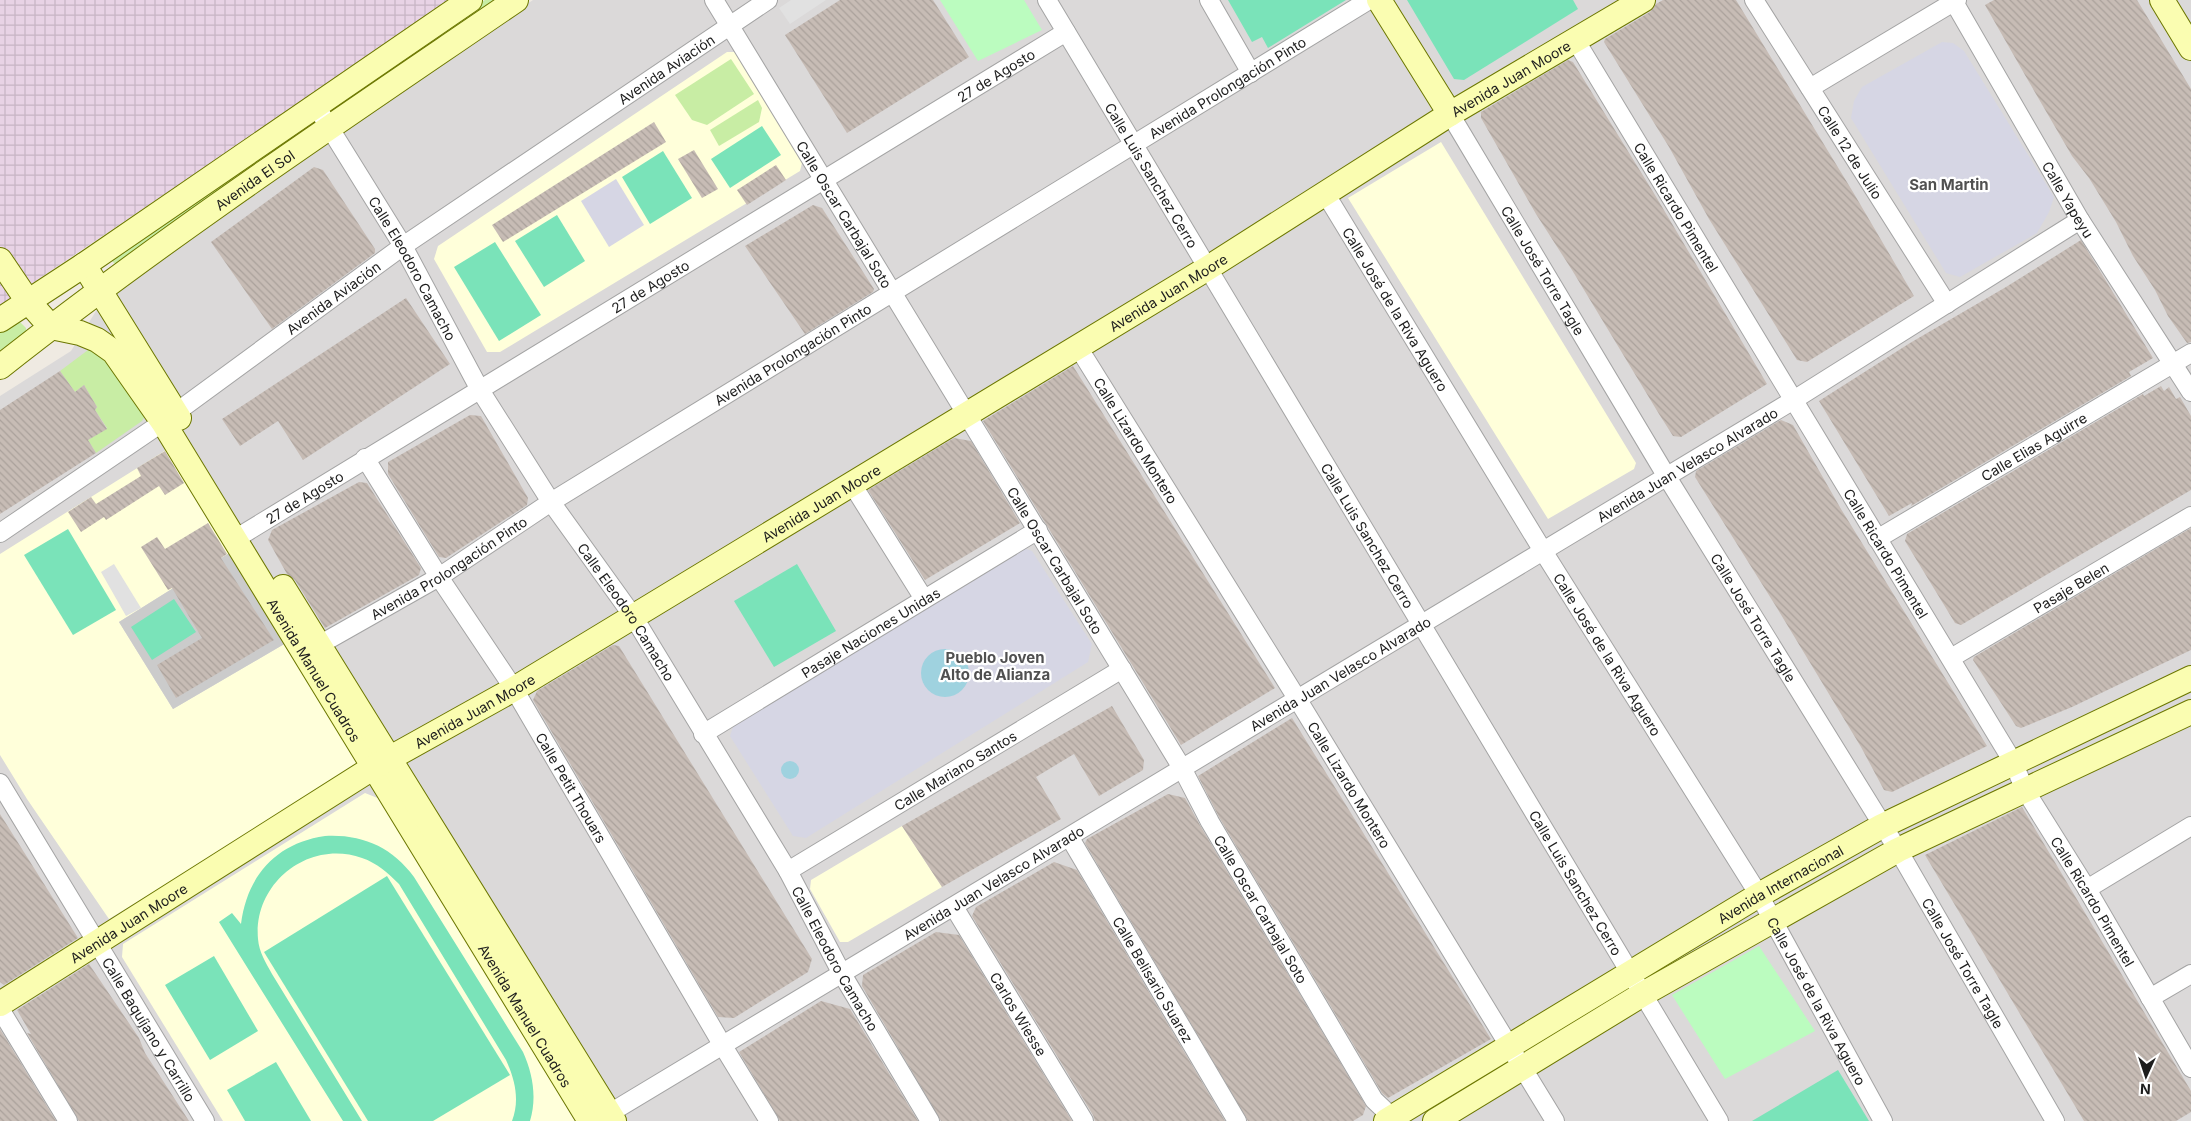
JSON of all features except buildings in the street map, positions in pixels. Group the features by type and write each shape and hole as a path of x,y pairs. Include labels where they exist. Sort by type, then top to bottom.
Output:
{"street":[{"name":"Avenida El Sol","path":"0,320 84,265 470,0"},
{"name":"Avenida El Sol","path":"0,367 100,290 516,0"},
{"name":"Calle Oscar Carbajal Soto","path":"714,0 825,179 1182,768 1210,822 1374,1100 1392,1120"},
{"name":"Avenida Aviación","path":"0,533 169,417 403,246 768,0"},
{"name":"Calle Luis Sanchez Cerro","path":"1047,0 1719,1121"},
{"path":"1209,0 1251,72"},
{"name":"Avenida Prolongación Pinto","path":"319,645 439,576 552,502 1370,0"},
{"path":"1379,0 1450,114"},
{"name":"Avenida Juan Moore","path":"0,1004 382,763 514,689 1208,268 1450,114 1643,0"},
{"name":"Calle 12 de Julio","path":"1754,0 1946,304"},
{"path":"2162,0 2191,48"},
{"path":"1810,88 1956,1"},
{"name":"Calle Yapeyu","path":"1956,1 2080,220 2191,392"},
{"name":"27 de Agosto","path":"242,535 365,458 480,390 1066,32"},
{"name":"Calle Ricardo Pimentel","path":"1576,41 1792,401 1951,658 2013,762 2025,790 2087,889 2191,1068"},
{"name":"Calle Eleodoro Camacho","path":"316,106 403,246 480,390 552,502 633,616 788,871 842,974 930,1121"},
{"name":"Calle José Torre Tagle","path":"1450,114 1667,477 1898,850 2055,1121"},
{"name":"Calle José de la Riva Aguero","path":"1325,193 1543,551 1759,895 1883,1121"},
{"name":"Avenida Juan Velasco Alvarado","path":"602,1119 1792,401 2080,220"},
{"path":"0,260 28,300 51,327"},
{"name":"Avenida Manuel Cuadros","path":"84,265 100,290 169,417 602,1119"},
{"name":"Avenida Manuel Cuadros","path":"51,327 80,333 97,340 114,352 169,417"},
{"name":"Calle Lizardo Montero","path":"1078,347 1298,700 1555,1121"},
{"name":"Calle Elias Aguirre","path":"1877,539 2191,352"},
{"name":"Calle Petit Thouars","path":"365,458 439,576 514,689 769,1121"},
{"path":"852,484 924,599"},
{"name":"Pasaje Belen","path":"1951,658 2191,516"},
{"name":"Pasaje Naciones Unidas","path":"703,734 1038,530"},
{"name":"Avenida Manuel Cuadros","path":"242,535 319,645 382,763"},
{"name":"Calle Mariano Santos","path":"788,871 1122,669"},
{"name":"Avenida Internacional","path":"1392,1120 1509,1046 1759,895 1882,826 2191,678"},
{"name":"Avenida Internacional","path":"1435,1121 1643,994 1898,850 2191,712"},
{"name":"Calle Baquíjano y Carrillo","path":"0,783 205,1121"},
{"path":"2087,889 2191,826"},
{"name":"Calle Belisario Suarez","path":"1070,838 1237,1121"},
{"name":"Carlos Wiesse","path":"954,907 1084,1121"},
{"path":"2150,998 2191,974"},
{"path":"0,1009 68,1121"}],"shaded area":[{"path":"0,0 453,0 0,305"},
{"path":"533,0 2191,0 2191,1121 0,1121 0,396 71,351 113,284"},
{"path":"791,0 826,0 790,24 779,8"},
{"path":"1942,42 1953,43 1964,51 2054,197 2049,212 2037,233 1960,277 1946,273 1851,118 1854,101 1862,87"},
{"path":"727,52 738,52 803,159 800,171 500,352 487,352 434,259 438,246"},
{"path":"1441,142 1636,463 1634,469 1548,519 1348,198"},
{"path":"616,179 644,225 609,247 581,201"},
{"path":"166,450 231,552 119,622 173,709 286,643 361,765 109,919 27,799 0,755 0,554"},
{"path":"1023,548 1032,551 1092,644 1088,662 806,838 793,836 730,736 734,724"},
{"path":"231,552 286,643 173,709 119,622"},
{"path":"114,564 141,608 126,616 101,572"},
{"path":"365,793 380,799 575,1121 223,1121 122,957 123,944"},
{"path":"902,826 942,887 848,942 840,942 810,889 811,880"}],"green space":[{"path":"485,0 508,0 345,108 339,98"},
{"path":"940,0 1024,0 1042,30 978,61"},
{"path":"1228,0 1346,0 1268,48 1262,37 1252,42"},
{"path":"1407,0 1573,0 1578,9 1464,80 1454,79"},
{"path":"731,59 754,94 707,125 692,120 675,95"},
{"path":"758,100 762,108 759,122 719,146 710,130"},
{"path":"762,126 781,155 730,188 711,159"},
{"path":"292,133 299,140 116,265 110,259"},
{"path":"663,151 692,198 650,224 622,177"},
{"path":"557,215 585,261 544,287 515,241"},
{"path":"495,242 541,315 499,341 454,267"},
{"path":"17,319 26,328 26,333 0,352 0,328"},
{"path":"97,346 145,416 142,421 96,453 88,440 107,428 95,410 97,407 84,385 75,392 60,371 92,347"},
{"path":"68,529 116,610 73,635 24,555"},
{"path":"797,564 836,631 774,667 734,601"},
{"path":"174,599 196,632 152,660 131,627"},
{"path":"325,836 351,837 364,840 386,850 414,877 523,1052 533,1086 533,1104 530,1121 512,1121 516,1098 512,1075 506,1060 399,884 373,863 362,858 342,854 323,855 304,861 288,870 275,884 265,900 259,919 258,939 265,962 362,1121 343,1121 219,922 232,913 241,924 244,907 257,877 278,854 292,846"},
{"path":"387,876 510,1075 433,1121 368,1121 264,952"},
{"path":"1759,946 1815,1031 1725,1079 1672,995"},
{"path":"214,956 258,1031 210,1060 165,985"},
{"path":"276,1062 311,1121 245,1121 227,1090"},
{"path":"1838,1070 1869,1121 1752,1121"}],"water":[{"path":"945,649 954,651 962,656 967,664 969,673 967,682 962,690 954,695 945,697 936,695 928,690 923,682 921,673 923,664 928,656 936,651"},
{"path":"786,761 794,761 799,766 797,777 786,779 781,774 781,766"}],"district":[{"name":"San Martin","path":"1949,184"},
{"name":"Pueblo Joven Alto de Alianza","path":"995,666"}]}
